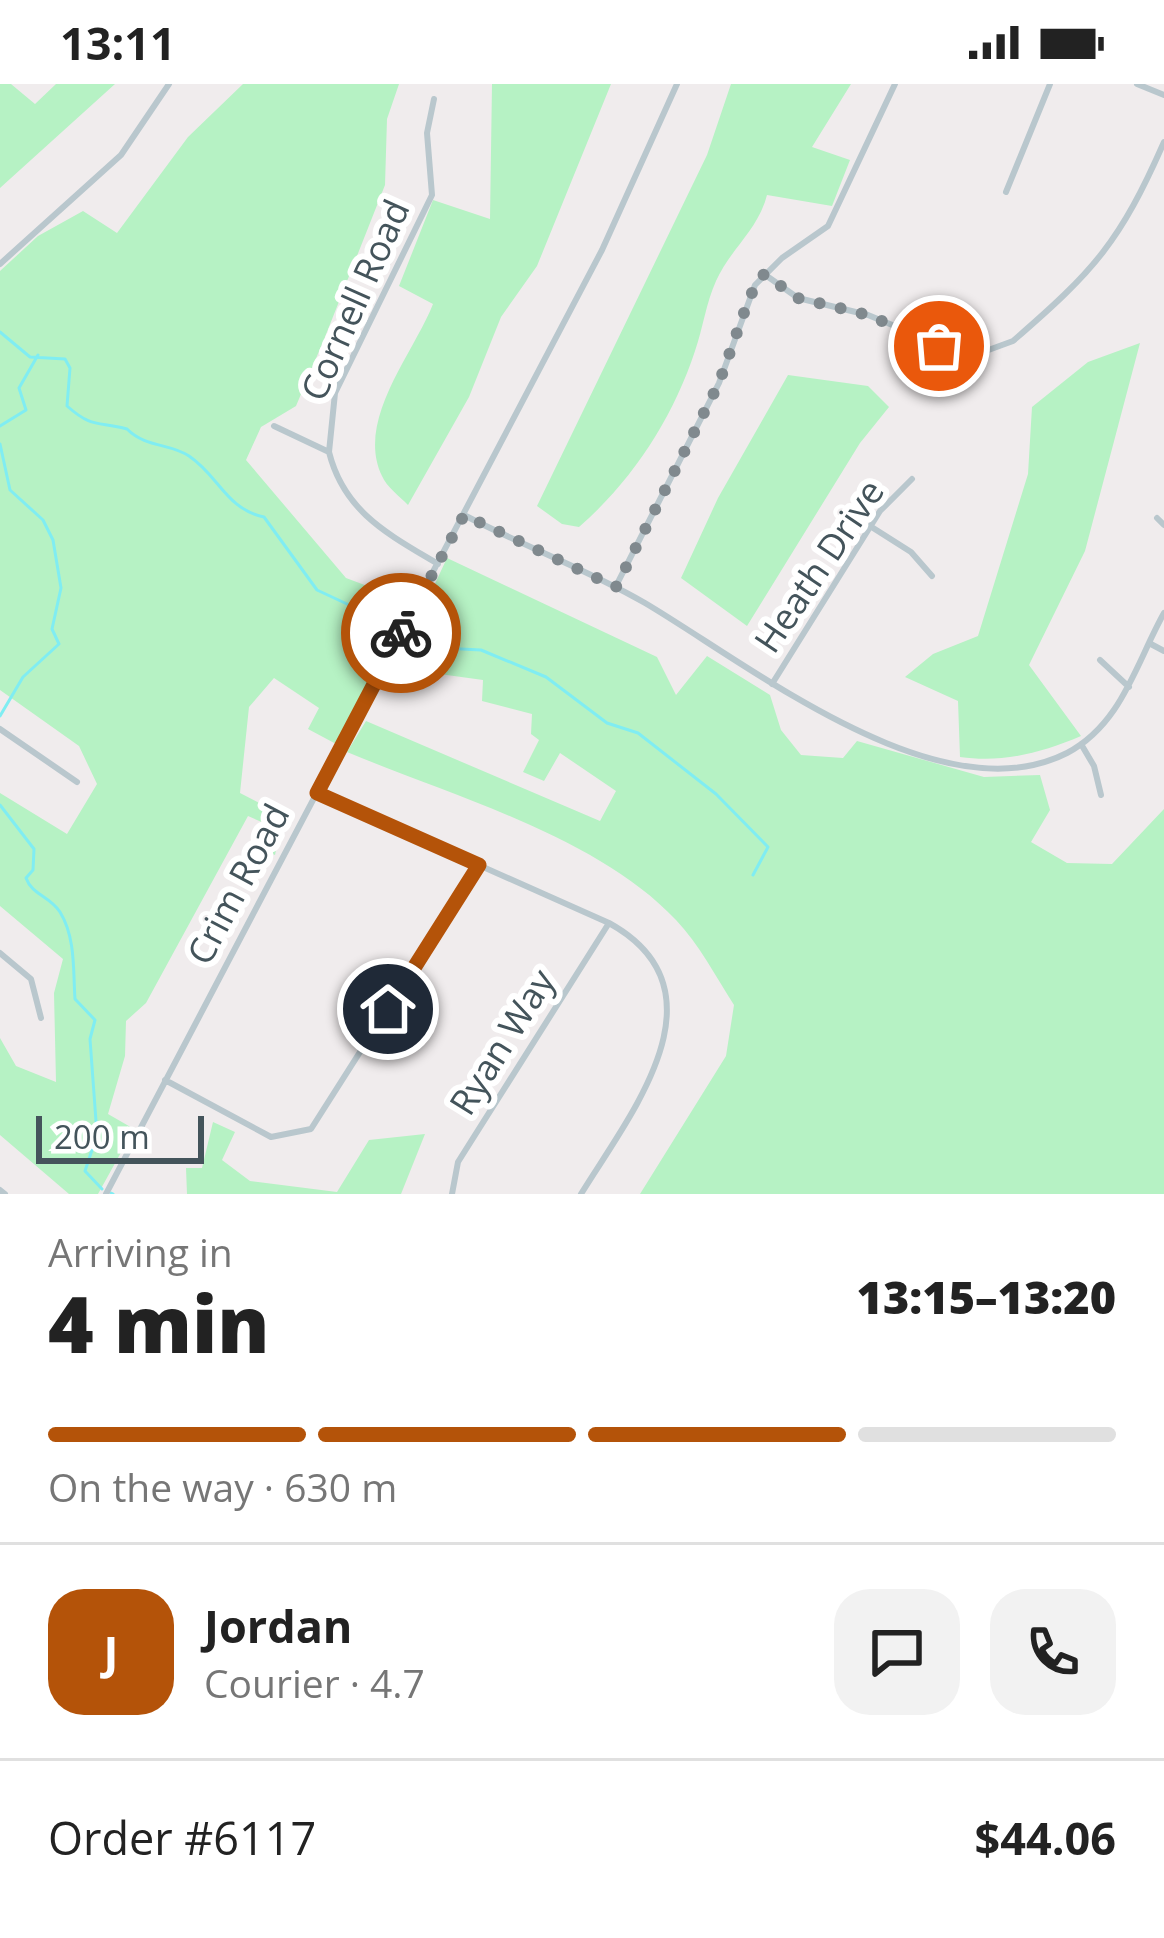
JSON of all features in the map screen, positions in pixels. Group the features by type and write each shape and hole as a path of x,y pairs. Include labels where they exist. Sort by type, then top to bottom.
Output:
{"street":[{"path":"0,264 37,225 57,218 130,144 169,84"},
{"name":"Crim Road","path":"106,1194 602,250 677,84"},
{"path":"616,587 719,383 750,296 764,274 828,226 895,84"},
{"path":"1006,192 1050,84"},
{"path":"1137,84 1164,95"},
{"name":"Cornell Road","path":"329,452 335,393 432,195 427,133 434,99"},
{"path":"764,274 798,298 868,315 958,352 996,349 1100,260 1136,207 1164,142"},
{"path":"274,425 329,452 338,483 362,514 438,564"},
{"name":"Heath Drive","path":"772,684 870,526 912,479"},
{"path":"464,515 616,587 838,723 989,770 1036,765 1081,744 1108,719 1129,687 1164,613"},
{"path":"1156,518 1164,525"},
{"path":"870,526 911,552 932,576"},
{"path":"1149,643 1164,651"},
{"path":"1100,660 1129,687"},
{"path":"0,729 77,782"},
{"path":"1081,744 1094,766 1101,795"},
{"path":"317,793 609,923 629,937 652,965 666,1007 667,1029 658,1066 581,1194"},
{"path":"165,1080 271,1137 311,1129 479,865"},
{"name":"Ryan Way","path":"452,1194 458,1162 609,923"},
{"path":"0,953 31,980 41,1018"}],"green space":[{"path":"0,84 11,84 35,104 56,84 115,84 0,188"},
{"path":"243,84 399,84 387,119 385,185 325,337 296,406 261,427 246,460 346,578 410,602 338,745 308,729 319,708 274,678 249,707 240,793 283,815 275,855 261,849 264,823 248,816 146,1003 126,1021 125,1056 108,1114 134,1129 98,1194 69,1194 0,1135 0,1038 16,1066 56,1082 54,993 63,959 0,906 0,793 67,834 97,784 79,746 0,690 0,271 38,236 83,211 117,233 188,137"},
{"path":"492,84 611,84 537,266 501,317 469,397 408,505 382,476 376,432 390,387 433,304 399,286 433,200 490,219"},
{"path":"731,84 851,84 812,147 850,160 832,206 767,195 757,219 716,281 686,376 649,447 579,527 562,524 537,506 707,155"},
{"path":"1140,343 1085,551 1029,665 1081,736 1022,755 960,757 958,701 905,677 933,654 978,636 1028,474 1032,407 1088,362"},
{"path":"788,375 868,386 889,407 860,443 747,626 681,578 718,498"},
{"path":"447,558 657,657 676,695 707,656 770,695 781,730 801,755 843,758 857,741 984,777 1040,775 1050,810 1031,842 1067,863 1112,864 1164,809 1164,1194 640,1194 726,1056 734,1005 700,950 676,920 606,864 521,821 347,752 366,721 600,821 616,791 560,753 544,781 523,772 539,740 531,734 532,714 482,701 483,680 425,672 404,650"},
{"path":"213,1122 235,1132 222,1160 250,1181 337,1192 369,1140 425,1134 401,1194 187,1194 186,1168 202,1168"}],"waterway":[{"path":"0,332 30,357 65,359 70,368 67,406 76,413 127,429 199,464 240,507 264,517 317,590 362,611 375,624 442,648 481,650 546,677 607,723 638,733 716,794 768,847 753,875"},
{"path":"0,426 26,410 19,388 38,355"},
{"path":"0,444 10,490 43,520 53,540 61,588 52,629 59,644 23,677 0,716"},
{"path":"0,805 34,849 33,870 26,878 65,922 73,955 75,999 95,1020 90,1039 97,1135 85,1171 102,1189"}],"way so far":[{"path":"401,633 464,515 616,587 719,383 750,296 764,274 798,298 868,315 939,346"}],"route":[{"path":"388,1009 479,865 317,793 401,633"}]}
